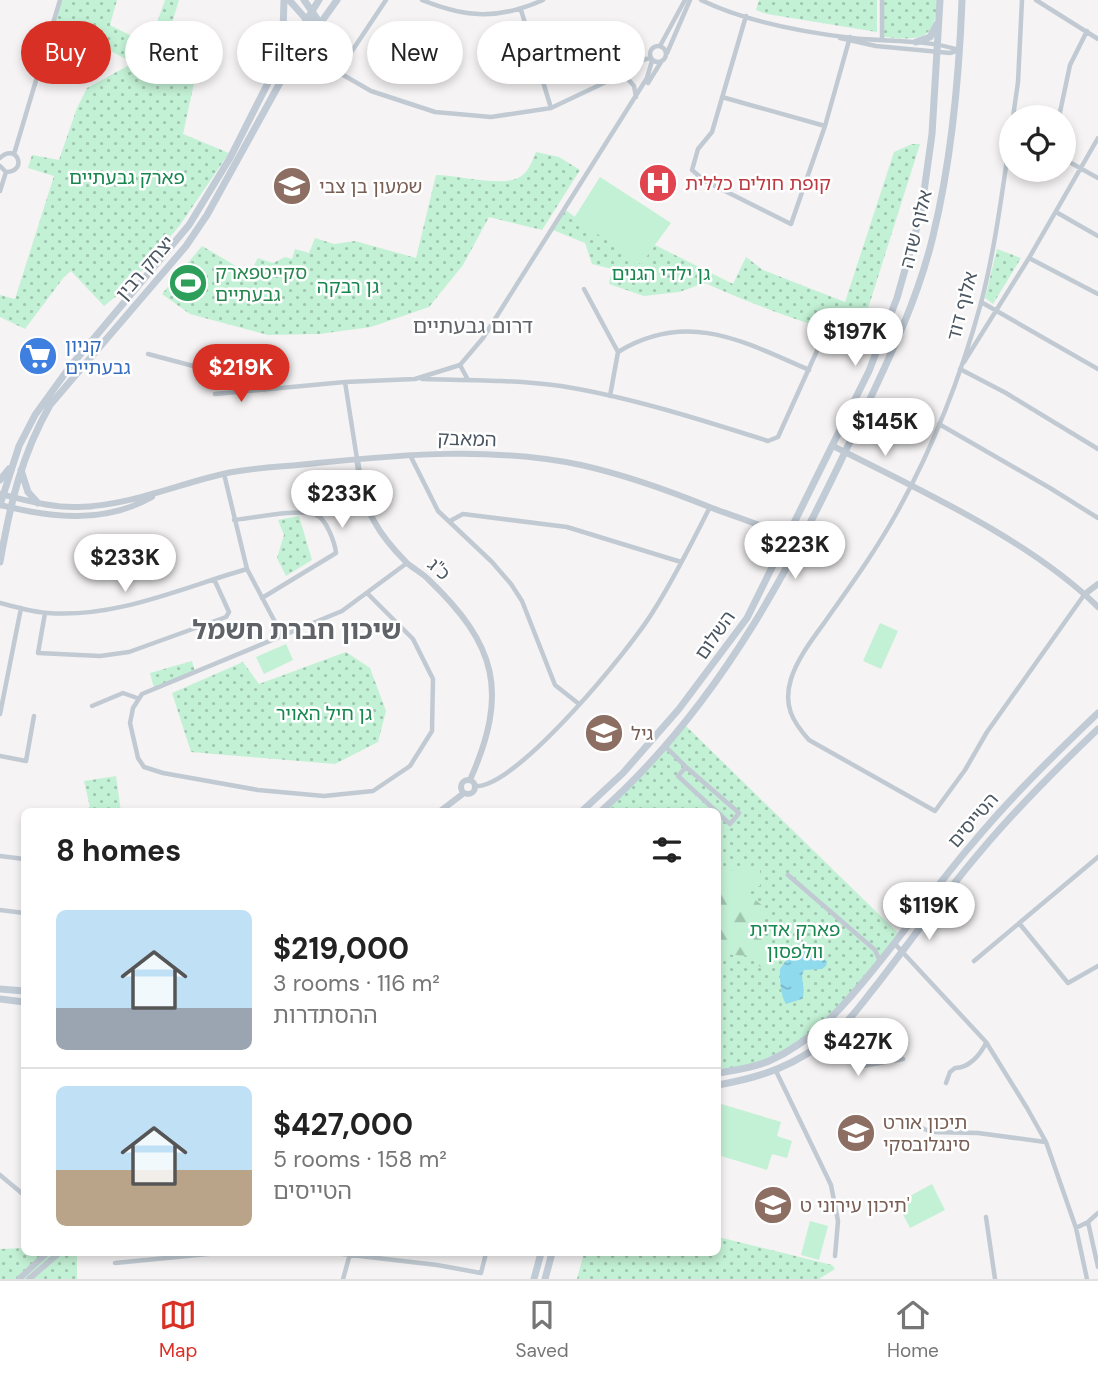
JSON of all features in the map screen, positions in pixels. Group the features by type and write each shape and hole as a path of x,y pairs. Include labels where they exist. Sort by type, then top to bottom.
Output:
{"main road":[{"path":"287,0 306,19 313,21"},
{"path":"284,21 287,0"},
{"path":"304,0 319,21"},
{"name":"יצחק רבין","path":"306,19 319,0"},
{"name":"יצחק רבין","path":"321,21 337,0"},
{"name":"אלוף שדה","path":"833,446 897,299 921,214 932,134 940,0"},
{"name":"אלוף שדה","path":"845,453 909,312 933,238 957,105 962,0"},
{"path":"916,42 930,37 940,16"},
{"name":"יצחק רבין","path":"0,505 14,459 30,423 46,398 188,225 230,158 267,84"},
{"name":"יצחק רבין","path":"0,562 12,497 21,467 50,405 186,246 207,215 279,84"},
{"name":"השלום","path":"585,808 623,773 679,709 747,618 833,446"},
{"name":"השלום","path":"604,808 664,746 726,668 752,628 799,544 845,453"},
{"path":"0,480 14,459"},
{"path":"21,467 26,487 38,503"},
{"name":"הטייסים","path":"721,1072 768,1061 807,1039 829,1022 895,944 971,845 1044,764 1098,713"},
{"name":"הטייסים","path":"721,1084 754,1079 776,1071 813,1051 836,1034 980,852 1053,772 1098,729"},
{"path":"0,989 21,991"},
{"path":"0,999 21,1002"},
{"path":"534,1279 540,1256"},
{"path":"545,1279 551,1256"}],"street":[{"path":"14,154 60,0"},
{"path":"386,0 338,72 371,91 435,113 491,117 551,108 599,84"},
{"path":"422,0 452,11 493,15 521,10 543,0"},
{"path":"689,0 777,25 850,39 960,50"},
{"path":"415,379 460,365 483,338 648,78 652,59 650,50 660,46 689,0"},
{"path":"636,97 665,59 689,0"},
{"path":"701,0 709,4"},
{"path":"882,0 882,40"},
{"path":"1014,105 1022,0"},
{"path":"1035,0 1098,39"},
{"path":"521,10 551,108"},
{"path":"746,16 712,132 698,149 692,170 705,181 791,224 825,126 850,39"},
{"path":"1062,105 1070,65 1087,31"},
{"path":"850,39 916,42 937,48"},
{"path":"660,46 667,53"},
{"path":"645,60 661,62"},
{"path":"632,84 636,97"},
{"path":"722,97 825,126"},
{"path":"1098,138 1029,258 960,369 1006,393 1098,449"},
{"path":"0,158 5,154 14,154"},
{"path":"6,172 15,170 18,165 14,154"},
{"path":"1076,165 1098,178"},
{"path":"0,166 6,172"},
{"path":"0,191 6,172"},
{"name":"אלוף דוד","path":"1004,182 981,302 939,424 911,487 878,546 801,656 792,677 788,707 794,724 809,740 935,811 965,770 987,732 1085,594"},
{"path":"1056,212 1098,236"},
{"path":"1029,258 1098,295"},
{"path":"584,289 618,352 610,396"},
{"path":"981,302 1098,369"},
{"path":"618,352 632,343 670,331 693,330 726,335 809,370"},
{"path":"215,394 345,382 415,379 560,386 610,396 768,441 778,438 825,333 833,332 865,343"},
{"path":"148,354 231,376 264,379 265,390"},
{"path":"460,365 468,380"},
{"path":"453,368 458,380"},
{"name":"כ\"ג","path":"345,382 359,478 372,518 407,563 425,576 457,608 481,644 492,676 489,729 472,783 465,781 461,785 464,793"},
{"path":"939,424 1098,518"},
{"path":"833,446 996,532 1066,577 1098,607"},
{"path":"409,454 438,511 492,562 522,600 555,685 579,704"},
{"name":"המאבק","path":"1,495 38,503 79,507 160,493 224,474 409,454 476,454 581,465 678,493 799,544"},
{"path":"224,474 247,569 283,637"},
{"name":"המאבק","path":"0,505 60,516 102,515 128,510 160,493"},
{"path":"444,808 464,793 471,794 472,783 483,787 512,768 558,730 653,613 710,507"},
{"path":"234,520 296,513 317,515 322,519 336,546 336,553 262,598"},
{"path":"450,521 463,514 567,527 681,562"},
{"path":"367,593 413,639 433,679 432,730 410,766 373,791 324,796 258,790 163,773 144,766 138,758 130,723 137,698 142,694 342,611 407,563"},
{"path":"0,603 45,613 132,606 247,569"},
{"path":"45,613 38,653 100,656 129,652 226,617 229,612 214,579"},
{"path":"1085,594 1098,583"},
{"path":"0,715 21,608"},
{"path":"92,706 123,694 137,698"},
{"path":"0,756 26,761 34,716"},
{"path":"664,746 739,813 730,824 721,816"},
{"path":"686,767 678,776 713,808"},
{"path":"0,856 21,859"},
{"path":"974,961 1098,858"},
{"path":"788,875 875,950 880,961"},
{"path":"0,910 21,913"},
{"path":"1019,923 1068,983 1098,967"},
{"path":"895,944 986,1042 1046,1142 1076,1228 1087,1279"},
{"path":"875,950 888,952"},
{"path":"836,1034 862,1066 903,1059"},
{"path":"946,1083 950,1072 970,1063 983,1050 986,1042"},
{"path":"776,1071 831,1185 838,1222 835,1256"},
{"path":"916,1126 932,1132 978,1133 1046,1142"},
{"path":"0,1175 21,1192"},
{"path":"1076,1228 1098,1213"},
{"path":"986,1217 995,1279"},
{"path":"1088,1222 1098,1266"},
{"path":"19,1279 44,1256"},
{"path":"30,1279 56,1256"},
{"path":"115,1262 154,1256"},
{"path":"343,1279 349,1256"},
{"path":"366,1256 481,1273 485,1256"}],"green space":[{"name":"פארק גבעתיים","path":"60,0 117,0 111,21 54,21"},
{"name":"פארק גבעתיים","path":"165,0 179,0 173,21 158,21"},
{"path":"759,0 877,0 877,32 767,14 756,10"},
{"path":"884,0 937,0 936,14 929,31 916,38 884,37"},
{"name":"פארק גבעתיים","path":"111,26 125,33 125,59 111,51"},
{"name":"פארק גבעתיים","path":"125,67 125,84 194,84 183,134 229,153 180,225 130,285 104,306 71,271 25,329 0,317 0,295 15,299 54,176 28,168 32,155 59,160 87,88 94,84 111,84 111,75"},
{"name":"גן ילדי הגנים","path":"912,144 920,144 859,337 780,314 705,283 679,292 644,296 609,284 612,269 592,264 585,243 553,230 564,209 641,264 655,245 733,284 746,257 763,270 845,302 894,152"},
{"name":"גן רבקה","path":"536,152 559,157 580,170 542,230 489,217 463,265 429,307 371,327 319,334 268,335 190,314 162,294 202,246 246,272 252,269 258,258 273,263 285,257 292,259 295,249 309,253 315,238 334,244 355,241 416,258 436,175 490,181 510,180 524,174"},
{"path":"600,177 671,223 641,264 574,218"},
{"path":"997,249 1021,258 993,304 985,298"},
{"path":"299,516 312,560 286,576 277,558 284,535 278,520"},
{"path":"880,623 898,631 881,669 863,661"},
{"path":"286,644 293,660 264,674 256,657"},
{"name":"גן חיל האויר","path":"346,652 370,668 386,711 378,742 335,764 191,752 172,693 243,662 259,684"},
{"path":"192,661 195,671 154,688 150,673"},
{"name":"פארק אדית וולפסון","path":"684,724 899,934 826,1022 798,1043 753,1065 721,1070 721,808 604,808"},
{"path":"116,776 120,808 88,808 90,807 84,781"},
{"path":"760,867 760,886 730,889 724,887 721,879 726,871"},
{"path":"721,882 724,887 749,895 772,913 757,926 762,941 775,952 775,961 765,969 757,965 752,956 721,954"},
{"path":"721,1104 781,1122 777,1136 792,1141 787,1158 772,1154 767,1170 721,1156"},
{"path":"932,1184 945,1210 910,1228 897,1203"},
{"path":"810,1221 828,1226 819,1260 801,1255"},
{"path":"721,1238 832,1265 835,1269 819,1279 577,1279 583,1256 721,1256"},
{"path":"21,1248 21,1256 77,1256 77,1279 0,1279 0,1249"}],"water":[{"path":"806,951 822,957 827,962 826,966 822,969 804,970 802,999 786,1004 781,992 780,969 789,956"}],"place":[{"name":"קופת חולים כללית","path":"658,183"},
{"name":"שמעון בן צבי","path":"292,186"},
{"name":"סקייטפארק גבעתיים","path":"188,283"},
{"name":"קניון גבעתיים","path":"38,356"},
{"name":"גיל","path":"604,733"},
{"name":"תיכון אורט סינגלובסקי","path":"856,1133"},
{"name":"תיכון עירוני ט'","path":"773,1205"}],"district":[{"name":"דרום גבעתיים","path":"473,326"},
{"name":"שיכון חברת חשמל","path":"297,630"}]}
